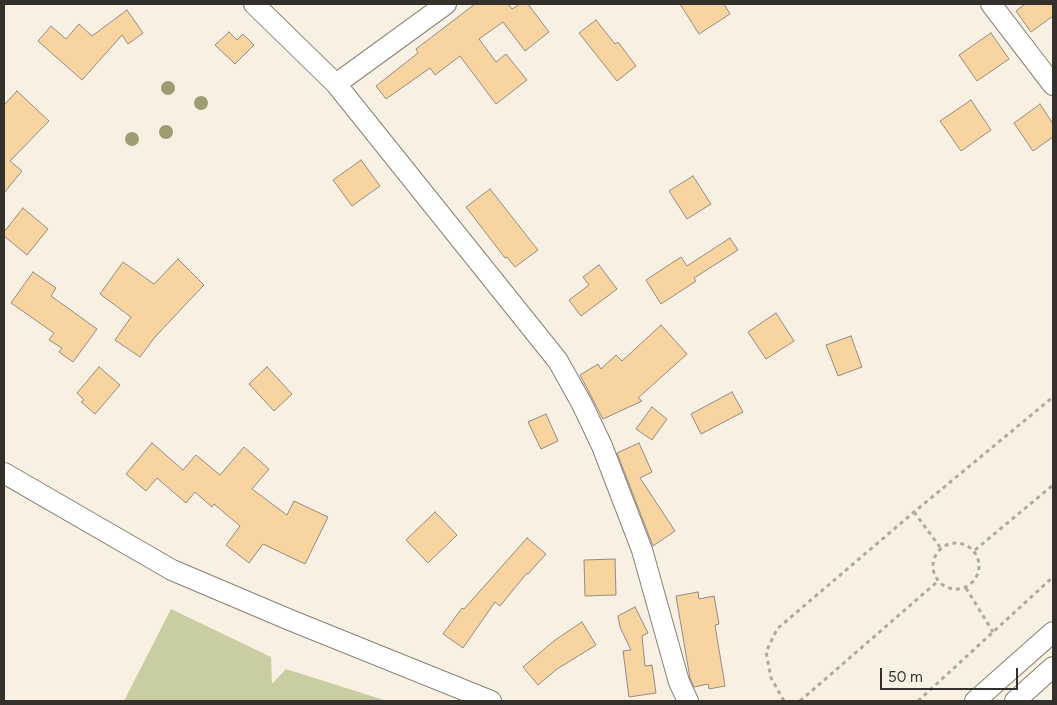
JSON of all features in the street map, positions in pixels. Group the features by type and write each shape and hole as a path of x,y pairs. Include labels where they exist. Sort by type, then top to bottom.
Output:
{"street":[{"path":"336,84 446,4"},
{"path":"991,4 1053,85"},
{"path":"260,5 336,84 558,361 582,404 602,446 642,550 679,682 688,701"},
{"path":"4,473 172,570 491,701"},
{"path":"975,701 1053,632"},
{"path":"1015,701 1053,667"}],"path":[{"path":"784,701 771,678 766,652 777,629 1053,397"},
{"path":"975,550 1053,485"},
{"path":"914,512 940,547"},
{"path":"960,542 975,550 980,572 966,588 952,590 937,582 931,563 940,547 960,542"},
{"path":"918,701 1053,577"},
{"path":"800,701 937,582"},
{"path":"966,588 993,632"}],"green space":[{"path":"171,609 271,657 272,684 286,669 387,701 124,701"}],"building":[{"path":"475,4 508,4 512,9 520,4 528,4 549,32 525,51 503,22 479,39 496,62 506,54 527,80 496,104 460,56 435,75 430,68 386,99 376,86 418,53 416,49"},
{"path":"680,4 724,4 730,14 699,34"},
{"path":"1025,4 1053,4 1053,16 1031,32 1016,11"},
{"path":"127,10 143,33 128,44 122,35 82,80 38,41 51,26 66,39 79,24 92,36"},
{"path":"596,20 615,44 618,42 636,66 617,81 579,33"},
{"path":"229,32 237,40 243,34 254,45 235,64 215,45"},
{"path":"991,33 1009,59 977,81 959,55"},
{"path":"17,91 49,121 10,161 22,171 4,193 4,105"},
{"path":"971,100 991,130 961,151 940,121"},
{"path":"1040,104 1053,124 1053,137 1033,151 1014,123"},
{"path":"361,160 380,186 352,206 333,180"},
{"path":"693,176 711,204 687,219 669,191"},
{"path":"490,189 538,250 515,267 507,257 505,258 466,207"},
{"path":"23,208 48,229 27,255 4,236 4,232"},
{"path":"730,238 738,250 694,278 696,281 661,304 646,280 681,257 687,266"},
{"path":"178,259 204,285 155,337 140,357 115,340 131,317 100,294 123,262 154,284"},
{"path":"599,265 617,289 581,316 569,300 589,285 583,277"},
{"path":"33,272 56,288 51,296 97,329 73,362 59,352 62,348 49,340 54,333 11,303"},
{"path":"776,313 794,341 766,359 748,332"},
{"path":"661,325 687,354 638,398 642,401 603,419 580,375 598,364 601,369 616,355 622,361"},
{"path":"851,336 862,367 838,376 826,345"},
{"path":"99,367 120,385 95,414 81,402 84,400 77,393"},
{"path":"267,367 292,394 274,411 249,384"},
{"path":"732,392 743,412 701,434 691,414"},
{"path":"652,407 667,419 652,440 636,429"},
{"path":"546,414 558,441 541,449 528,422"},
{"path":"152,443 183,470 196,455 220,475 244,447 269,469 252,489 287,515 294,501 328,517 305,564 263,544 249,563 226,545 240,526 214,504 212,507 195,492 186,503 157,478 146,491 126,474"},
{"path":"639,443 652,472 640,478 675,531 653,546 617,453"},
{"path":"435,512 457,535 428,563 406,540"},
{"path":"527,538 546,554 527,573 500,606 495,602 463,648 443,634 462,608 464,609"},
{"path":"615,559 616,595 585,596 584,560"},
{"path":"698,592 699,599 714,596 719,624 715,625 725,686 709,689 708,684 694,687 690,678 676,596"},
{"path":"635,607 648,633 642,636 645,666 652,665 656,693 629,697 623,651 631,650 620,627 618,616"},
{"path":"582,622 596,645 557,669 538,685 523,667 555,640"}]}
